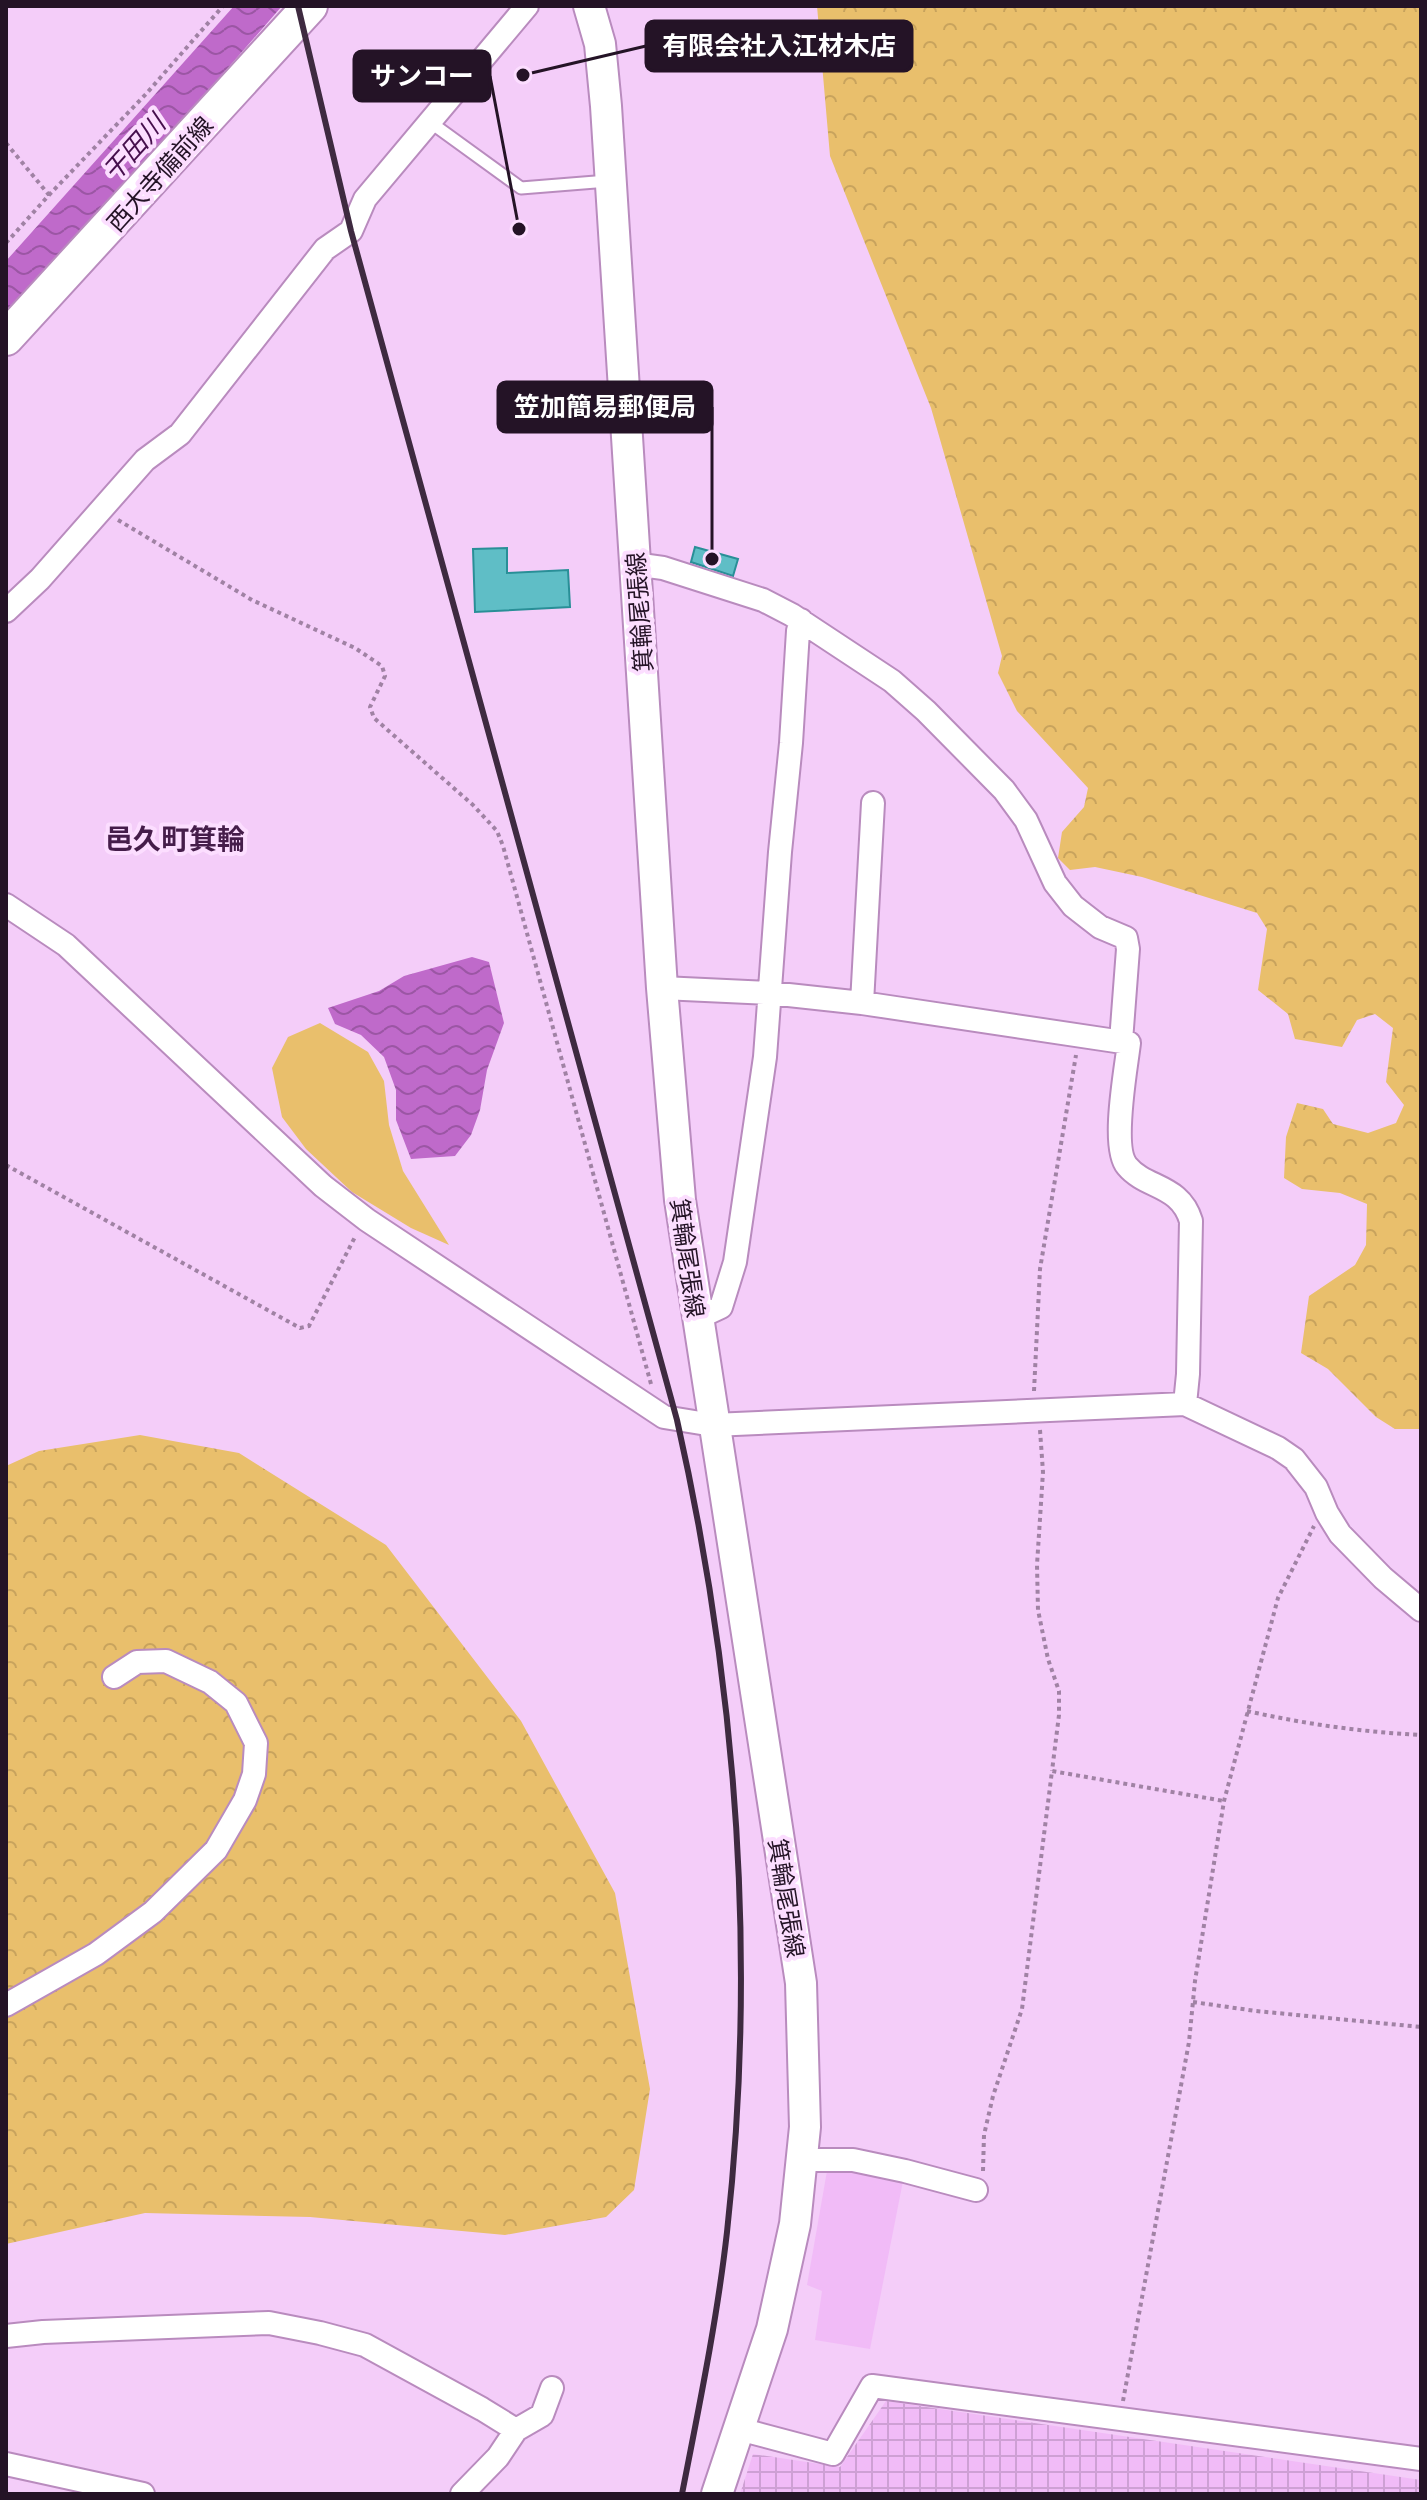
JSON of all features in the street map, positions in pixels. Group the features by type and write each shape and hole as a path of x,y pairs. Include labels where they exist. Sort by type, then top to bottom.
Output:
{"main road":[{"name":"西大寺備前線","path":"6,338 310,6"},
{"name":"箕輪尾張線","path":"589,6 600,44 611,181 662,988 680,1200 801,1983 805,2127 795,2224 772,2329 717,2494"}],"street":[{"path":"6,611 40,579 145,460 180,434 325,249 351,231 365,199 527,6"},
{"path":"634,564 663,568 763,600 801,620 892,681 926,711 1004,790 1026,820 1055,883 1073,906 1100,927 1126,938 1128,949 1121,1041"},
{"path":"697,1314 706,1314 721,1307 735,1262 765,1057 801,620"},
{"path":"862,1003 873,803"},
{"path":"6,905 66,945 323,1186 367,1220 664,1417 713,1425 1185,1404 1278,1448 1294,1459 1316,1487 1340,1534 1383,1578 1421,1610"},
{"path":"662,988 770,993 862,1003 1129,1043 1120,1149 1126,1166 1176,1197 1187,1208 1191,1221 1185,1404"},
{"path":"6,2005 96,1954 153,1912 216,1850 245,1800 254,1774 256,1743 236,1703 210,1682 166,1661 137,1662 114,1677"},
{"path":"802,2160 853,2160 976,2190"},
{"path":"6,2336 269,2323 365,2345 516,2430"},
{"path":"739,2429 833,2454 872,2386 1421,2459"},
{"path":"462,2494 498,2457 516,2430 542,2415 552,2388"},
{"path":"6,2464 143,2494"}],"lane":[{"path":"430,122 521,188 611,181"}],"path":[{"path":"6,243 146,94 223,6"},
{"path":"6,143 49,195"},
{"path":"102,511 252,600 355,648 382,666 385,676 370,707 374,718 473,805 497,831 614,1243 655,1400 652,1409"},
{"path":"976,2190 981,2186 984,2135 993,2096 1022,2009 1059,1715 1059,1691 1048,1659 1038,1610 1037,1565 1043,1472 1039,1410 1034,1403 1040,1269 1079,1037"},
{"path":"6,1165 300,1328 309,1326 352,1240 367,1220"},
{"path":"1120,2418 1186,2057 1224,1801 1278,1598 1313,1527 1327,1513"},
{"path":"1247,1711 1296,1722 1421,1735"},
{"path":"1052,1771 1224,1801"},
{"path":"1193,2002 1421,2027"}],"shaded area":[{"path":"842,2169 903,2181 870,2349 815,2340 822,2291 807,2285 827,2171"},
{"path":"886,2401 1421,2480 1421,2494 740,2494 753,2454 840,2467"}],"green space":[{"path":"817,6 1421,6 1421,1429 1395,1429 1376,1417 1328,1369 1301,1353 1309,1296 1355,1265 1366,1245 1367,1204 1340,1193 1302,1189 1284,1178 1286,1137 1297,1103 1323,1109 1333,1124 1368,1133 1396,1123 1404,1105 1386,1082 1393,1028 1375,1014 1357,1020 1342,1047 1295,1039 1288,1014 1258,990 1267,929 1257,913 1142,877 1095,867 1070,870 1058,858 1062,832 1084,807 1088,788 1017,711 998,673 1002,656 931,408 830,156"},
{"path":"320,1023 368,1052 384,1081 389,1125 403,1171 449,1245 411,1228 352,1192 306,1149 282,1117 272,1068 288,1037"},
{"path":"140,1435 239,1453 386,1545 521,1721 615,1893 650,2089 634,2190 606,2217 505,2235 310,2217 145,2213 6,2244 6,1466 39,1451"}],"water":[{"name":"干田川","path":"234,6 282,6 6,323 6,261"},
{"path":"472,957 489,962 504,1023 487,1070 480,1110 471,1135 455,1156 411,1159 396,1120 396,1090 384,1057 361,1035 335,1024 328,1008 379,991 404,976"}],"building":[{"path":"695,547 738,559 733,576 691,562"},
{"path":"507,548 507,573 568,570 570,607 475,612 473,549"}],"railway":[{"path":"298,6 351,231 677,1420 698,1520 714,1621 736,1824 740,2028 736,2130 723,2265 682,2494"}],"place":[{"name":"有限会社入江材木店","path":"523,75"},
{"name":"サンコー","path":"519,229"},
{"name":"笠加簡易郵便局","path":"712,559"}],"district":[{"name":"邑久町箕輪","path":"175,837"}]}
